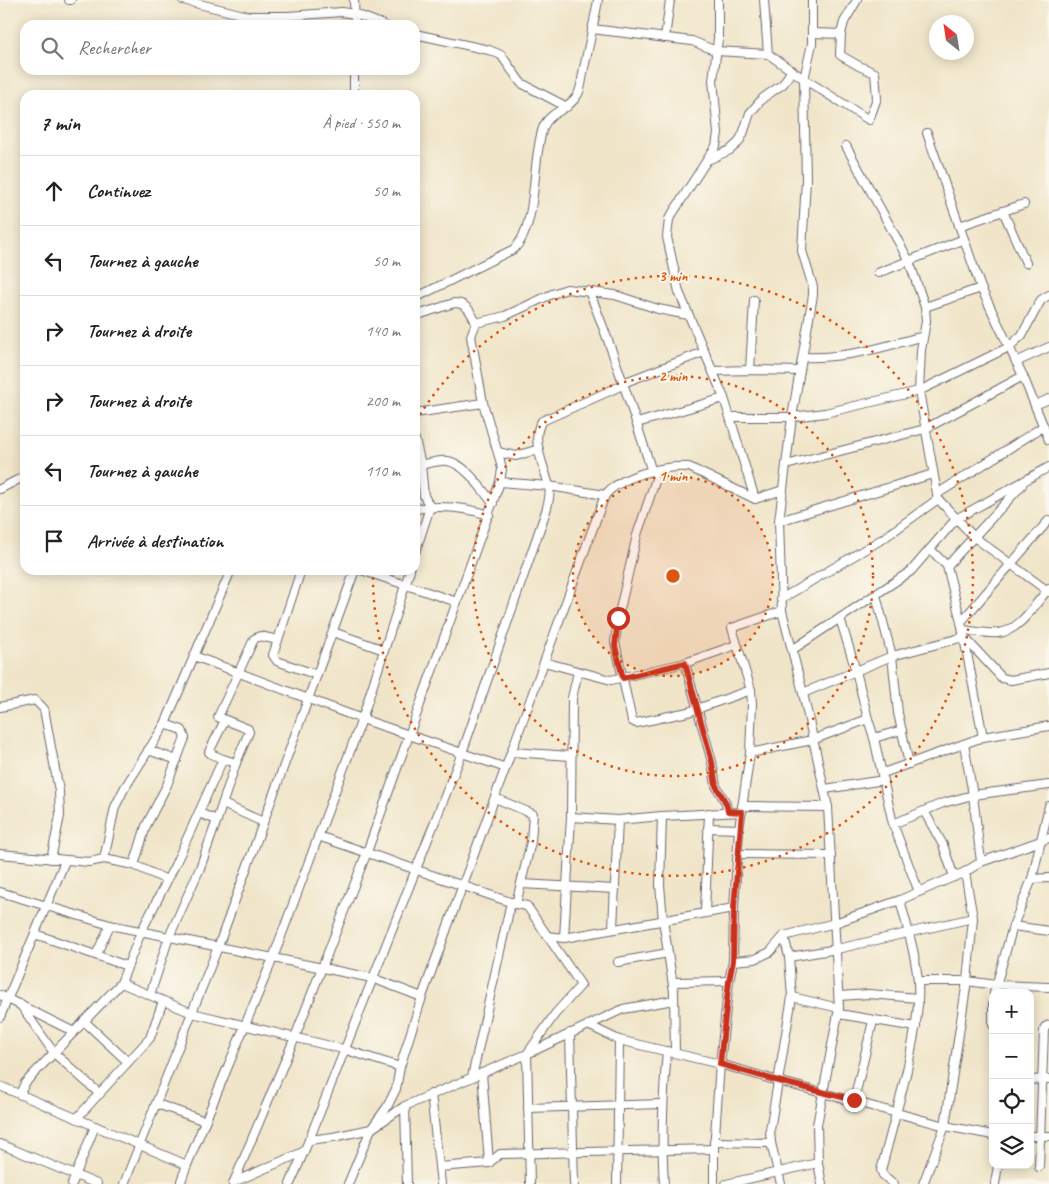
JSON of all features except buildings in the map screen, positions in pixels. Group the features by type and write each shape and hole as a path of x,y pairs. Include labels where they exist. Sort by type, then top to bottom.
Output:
{"street":[{"path":"183,0 248,16 342,12 355,14 371,20"},
{"path":"354,0 355,20"},
{"path":"420,296 514,250 522,240 528,225 543,127 550,116 567,107 579,93 598,0"},
{"path":"665,38 670,0"},
{"path":"718,0 718,39 713,80 717,138 715,151 670,219 667,237 676,284 731,417 755,499"},
{"path":"764,0 768,54"},
{"path":"812,0 812,50 804,79 806,180 802,251 813,290 804,357 792,416 779,521 782,611 803,693 828,807 839,1011 817,1125 818,1163 822,1184"},
{"path":"592,29 692,41 716,51 768,54 869,120 877,98 875,73 840,55 841,34 844,22 857,0"},
{"path":"813,33 841,34"},
{"path":"420,35 489,50 501,56 521,83 567,107"},
{"path":"708,160 734,147 743,134 750,113 763,98 782,84 792,70"},
{"path":"354,75 354,90"},
{"path":"927,133 981,288 1036,405 1049,440"},
{"path":"803,693 892,656 963,630 999,634 1024,618 1048,590 974,537 937,496 920,392 921,346 926,321 925,307 909,261 846,146"},
{"path":"959,226 1024,204"},
{"path":"1003,211 1026,263"},
{"path":"878,273 964,239"},
{"path":"925,307 981,288"},
{"path":"476,323 506,316 560,291 574,289 620,296 658,309 688,315"},
{"path":"589,291 656,471 636,535 618,618 615,646 633,722 681,714 751,690"},
{"path":"731,417 792,416 825,413 920,392 1009,347 1022,335 1041,300 1049,295"},
{"path":"750,370 754,300"},
{"path":"234,1183 323,968 367,852 500,482 502,469 483,403 471,336 476,323 468,308 460,303 454,303 420,314"},
{"path":"804,357 854,354 923,336"},
{"path":"1016,362 1049,346"},
{"path":"290,1184 462,753 546,511 549,486 539,449 537,431 542,421 623,384 704,352"},
{"path":"713,372 750,370 800,371"},
{"path":"786,465 925,429 1023,376"},
{"path":"637,423 724,398"},
{"path":"1036,405 1049,399"},
{"path":"420,413 483,403"},
{"path":"781,599 884,538 937,496 1044,426"},
{"path":"498,452 519,456 539,449"},
{"path":"420,461 424,496 430,507 420,538"},
{"path":"421,465 446,461 454,464 466,472 493,503"},
{"path":"348,1184 371,1129 387,1107 396,1089 400,1067 422,997 605,495 621,482 656,471 689,466 755,499 783,490"},
{"path":"792,650 911,571 956,519 1049,467"},
{"path":"779,521 933,474"},
{"path":"947,566 1028,478"},
{"path":"0,489 20,479"},
{"path":"500,482 549,486 605,495"},
{"path":"420,508 464,508 489,515"},
{"path":"963,630 1011,564 1049,520"},
{"path":"930,549 947,566 963,630 983,737"},
{"path":"104,859 115,807 124,789 165,724 229,575"},
{"path":"299,575 273,655 277,661 317,675"},
{"path":"124,1184 218,947 353,575"},
{"path":"377,575 457,602"},
{"path":"182,1184 181,1180 187,1165 273,958 362,719 408,575"},
{"path":"876,595 892,656 897,703 910,764"},
{"path":"714,1184 714,1145 720,1064 733,961 737,854 750,753 752,704 751,690 732,629 733,627 782,611"},
{"path":"840,618 874,738 893,824 919,892"},
{"path":"963,630 1002,678 1011,680 1049,673"},
{"path":"333,632 384,650"},
{"path":"150,995 169,938 200,868 218,820 248,730 218,717 240,673 254,639 260,636 278,640"},
{"path":"544,662 611,680 685,663 736,646"},
{"path":"194,656 308,700 506,768"},
{"path":"685,663 712,762 716,786 726,803 728,811"},
{"path":"564,938 571,817 572,698 578,672"},
{"path":"0,707 35,700 44,709 59,791 60,816 51,859"},
{"path":"750,753 812,740 868,719"},
{"path":"225,720 209,752 222,759 236,763"},
{"path":"134,865 146,826 167,784 185,738 182,730 165,724"},
{"path":"825,789 883,776 983,737 1049,726"},
{"path":"874,738 902,730"},
{"path":"964,744 973,795 981,862"},
{"path":"148,750 176,760"},
{"path":"512,752 571,756"},
{"path":"20,1094 25,1083 121,983 141,932 199,813 222,759"},
{"path":"893,824 942,803 973,795 1049,785"},
{"path":"472,1077 514,903 521,884 531,842 533,814 495,798"},
{"path":"223,804 264,822"},
{"path":"995,989 1013,926 1046,839 1049,806"},
{"path":"571,817 618,820 742,809 828,807"},
{"path":"924,811 943,845 954,877"},
{"path":"199,813 218,820"},
{"path":"705,912 709,813"},
{"path":"662,816 660,878 663,920 674,1000 671,1052 663,1104 662,1150 664,1184"},
{"path":"613,928 618,820"},
{"path":"708,828 739,830"},
{"path":"318,836 527,906 581,985 555,1014 527,1054 530,1184"},
{"path":"733,961 750,961 762,956 777,945 784,936 835,922 900,900 965,872 981,862 1046,839"},
{"path":"0,854 65,861 88,862 104,859 134,865 167,880"},
{"path":"737,854 831,856"},
{"path":"0,1017 4,997 35,934 65,861"},
{"path":"923,1184 945,1126 967,981 973,918 965,872"},
{"path":"1032,879 1049,878"},
{"path":"521,884 615,889"},
{"path":"0,892 110,925 372,978 422,997"},
{"path":"894,1184 883,1175 881,1170 897,1112 916,1028 918,998 918,981 900,900"},
{"path":"547,936 564,938 734,908"},
{"path":"789,957 837,949 973,918"},
{"path":"96,955 110,925"},
{"path":"1013,926 1049,931"},
{"path":"35,934 127,966"},
{"path":"781,1184 771,1143 770,1124 792,996 789,957 784,936"},
{"path":"618,962 668,953"},
{"path":"673,982 729,981"},
{"path":"918,981 967,981 995,989 1049,987"},
{"path":"121,983 192,1013 343,1049 400,1067"},
{"path":"839,996 869,994 918,998"},
{"path":"792,996 873,1021 916,1028"},
{"path":"4,997 74,1032"},
{"path":"309,1140 371,1129 404,1106 527,1054 623,1008 674,1000"},
{"path":"77,1118 150,1038 163,1001"},
{"path":"20,1004 54,1053 100,1094"},
{"path":"84,1021 128,1062"},
{"path":"854,1100 873,1021"},
{"path":"588,1025 620,1040 720,1064 945,1126 989,1134"},
{"path":"1039,1167 1034,1136 1046,1079 1044,1030 1049,1025"},
{"path":"570,1033 574,1184"},
{"path":"617,1184 617,1106 620,1040"},
{"path":"482,1073 489,1163"},
{"path":"0,1086 187,1165"},
{"path":"431,1094 441,1184"},
{"path":"157,1104 205,1121"},
{"path":"528,1108 663,1104"},
{"path":"404,1106 407,1184"},
{"path":"72,1184 95,1126"},
{"path":"1034,1136 1049,1136"},
{"path":"439,1167 489,1163 500,1154 662,1150 714,1145 771,1143"},
{"path":"0,1144 97,1184"},
{"path":"234,1183 303,1152"},
{"path":"726,1184 818,1163"},
{"path":"995,1184 997,1169"}],"route":[{"path":"618,618 615,646 623,678 685,663 712,762 717,790 726,803 728,811 742,812 734,908 733,961 720,1064 854,1100"}]}
